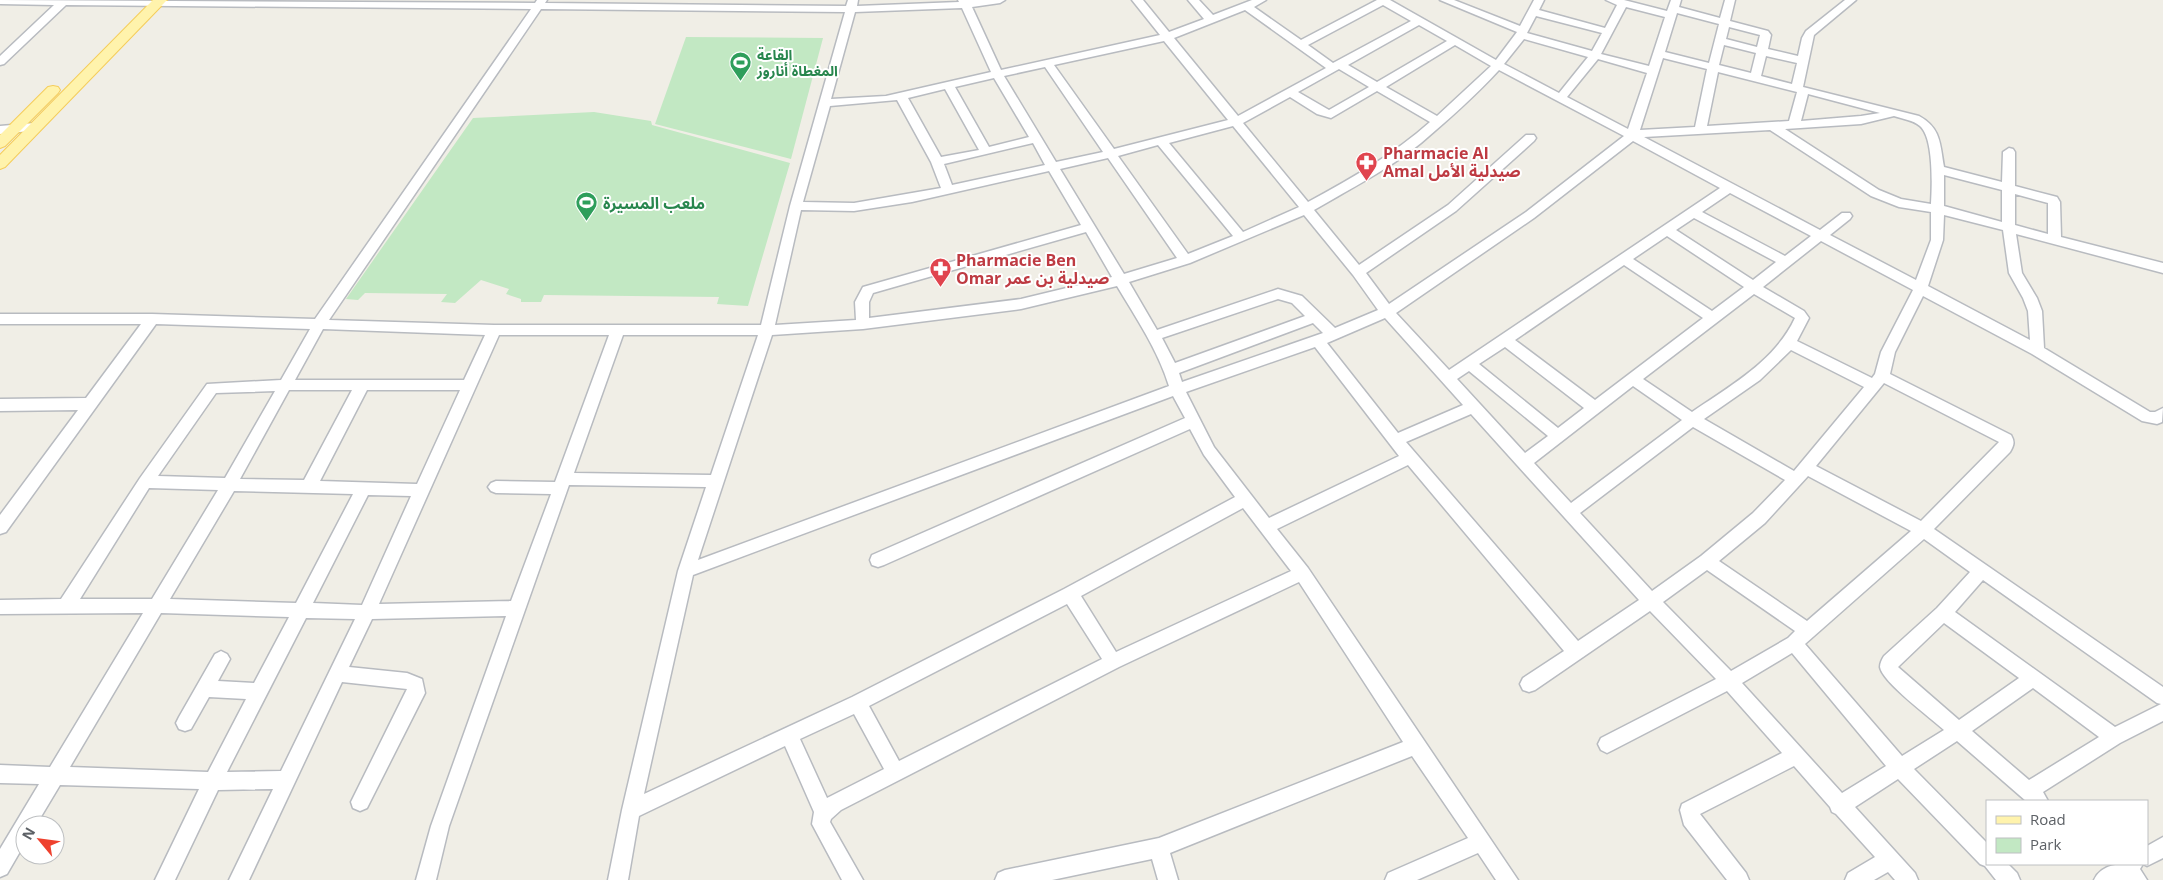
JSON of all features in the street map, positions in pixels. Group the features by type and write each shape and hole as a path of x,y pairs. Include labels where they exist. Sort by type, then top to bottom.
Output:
{"main road":[{"path":"1,137 20,133 35,127 151,1"},
{"path":"0,164 20,133 151,1"}],"street":[{"path":"2,2 852,4 911,9 1000,0"},
{"path":"1137,0 1358,272 1386,312 1651,601 1729,682 1839,806 1908,880"},
{"path":"1193,0 1211,20"},
{"path":"824,103 868,101 901,96 1167,37 1261,0"},
{"path":"0,319 152,319 494,330 766,330 863,324 1020,304 1121,280 1185,260 1306,209 1354,182 1416,141 1439,122 1498,66 1522,33 1539,0"},
{"path":"1700,130 1730,0"},
{"path":"1794,125 1803,61 1810,33 1851,0"},
{"path":"0,62 64,1"},
{"path":"1301,45 1382,1 1498,66 1633,135 2037,350 2147,417 2156,418 2163,414"},
{"path":"1451,1 1522,33 1653,71"},
{"path":"1560,98 1581,76 1596,55 1609,32 1616,1 1673,8 1764,33 1766,35 1755,78"},
{"path":"964,3 998,75 1154,336 1171,370 1177,389 1209,451 1302,573 1416,746 1508,880"},
{"path":"0,868 229,485 320,323 540,4"},
{"path":"618,880 631,810 686,571 766,330 796,206 852,4"},
{"path":"1246,6 1301,45 1335,66 1439,122"},
{"path":"1633,135 1673,8"},
{"path":"1534,12 1609,32"},
{"path":"796,206 854,207 948,190 1110,154 1236,122 1419,21"},
{"path":"1290,92 1321,112 1331,114 1455,41"},
{"path":"1720,41 1803,61"},
{"path":"1529,684 1707,561 1759,518 1801,474 1878,381 1888,352 1920,289 1937,240 1938,169 1934,143 1927,125 1915,118 1660,54"},
{"path":"1048,64 1185,260"},
{"path":"949,86 986,152"},
{"path":"901,96 937,162 948,190"},
{"path":"686,571 1177,389 1318,341 1386,312 1530,215 1633,135 1861,120 1894,113"},
{"path":"1774,127 1888,200 1938,210 2163,268"},
{"path":"937,162 986,152 1037,138"},
{"path":"1358,272 1452,208 1530,138"},
{"path":"1162,141 1241,238"},
{"path":"2009,152 2008,229 2018,283 2029,297 2039,324 2037,350"},
{"path":"1938,169 2044,197 2054,202 2055,241"},
{"path":"1447,379 1730,187"},
{"path":"1693,212 1786,262"},
{"path":"1524,462 1846,216"},
{"path":"863,324 861,302 863,294 868,290 1089,228"},
{"path":"1570,512 1693,420 1759,374 1787,342 1802,318 1799,314 1753,287 1666,230"},
{"path":"1624,259 1712,318"},
{"path":"1154,336 1278,294 1297,299 1333,335"},
{"path":"1171,370 1316,317"},
{"path":"0,526 152,319"},
{"path":"239,880 367,612 494,330"},
{"path":"426,880 440,826 516,608 618,330"},
{"path":"1505,339 1595,408"},
{"path":"1318,341 1395,440 1576,652"},
{"path":"1607,744 1729,682 1800,636 1923,530 2005,448 2006,439 1787,342"},
{"path":"1469,364 1558,436"},
{"path":"1633,379 1693,420 1801,474 1923,530 2163,697"},
{"path":"65,608 145,482 212,388 285,385 469,385"},
{"path":"308,488 362,386"},
{"path":"0,405 89,404"},
{"path":"1395,440 1473,407"},
{"path":"878,560 1193,421"},
{"path":"1266,527 1410,457"},
{"path":"496,487 716,481"},
{"path":"145,482 423,490"},
{"path":"165,880 213,781 363,489"},
{"path":"631,810 858,703 1070,594 1245,499"},
{"path":"1707,561 1800,636 1900,768 1986,855"},
{"path":"1981,571 1943,612 1890,662 1889,667 1892,674 2033,796 2114,737 2163,712"},
{"path":"853,880 821,824 820,818 834,804 1113,662 1302,573"},
{"path":"1070,594 1113,662"},
{"path":"0,607 157,606 367,612 516,608"},
{"path":"1943,612 2114,737"},
{"path":"185,723 221,659"},
{"path":"338,674 407,681 416,686 416,693 360,802"},
{"path":"1839,806 1959,730 2033,678"},
{"path":"204,689 259,691"},
{"path":"858,703 895,772"},
{"path":"790,736 824,812"},
{"path":"1005,880 1159,848 1416,746"},
{"path":"1739,880 1690,818 1689,810 1796,756"},
{"path":"0,774 55,774 213,781 287,780"},
{"path":"1395,880 1482,841"},
{"path":"2148,855 2163,847"},
{"path":"1159,848 1168,880"},
{"path":"1856,880 1889,860"},
{"path":"1995,865 2010,880"}],"green space":[{"name":"القاعة المغطاة أناروز","path":"686,37 823,38 791,159 655,124"},
{"name":"ملعب المسيرة","path":"594,112 651,121 652,125 790,163 748,306 717,304 719,297 544,295 541,302 521,302 521,299 506,294 509,289 481,280 455,303 441,302 447,294 365,293 358,300 346,299 473,118"}],"place":[{"name":"القاعة المغطاة أناروز","path":"741,81"},
{"name":"Pharmacie Al Amal صيدلية الأمل","path":"1367,181"},
{"name":"ملعب المسيرة","path":"587,222"},
{"name":"Pharmacie Ben Omar صيدلية بن عمر","path":"940,288"}]}
